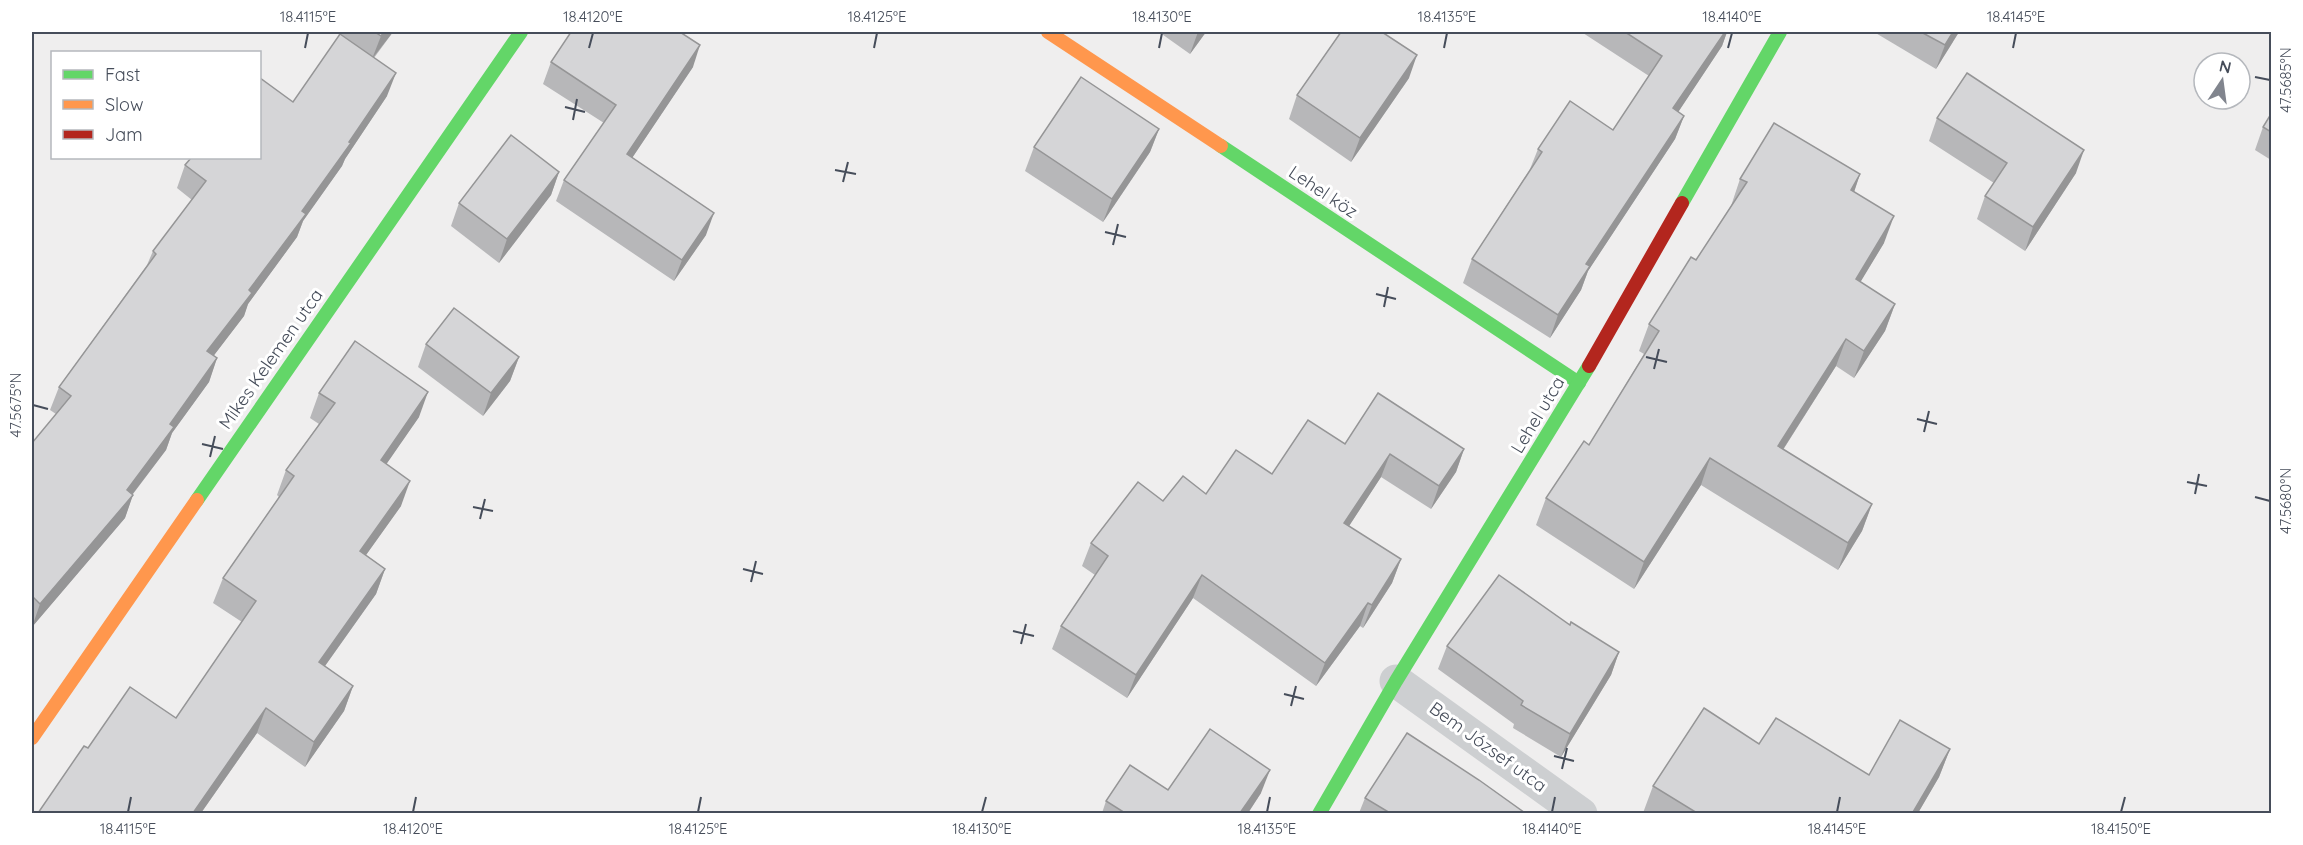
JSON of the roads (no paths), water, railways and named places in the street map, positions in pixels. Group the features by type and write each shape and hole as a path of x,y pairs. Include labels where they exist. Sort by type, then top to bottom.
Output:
{"street":[{"name":"Mikes Kelemen utca","path":"32,738 521,32"},
{"name":"Lehel köz","path":"1048,32 1578,383"},
{"name":"Lehel utca","path":"1319,813 1396,681 1578,383 1780,32"},
{"name":"Bem József utca","path":"1396,681 1581,813"}]}
